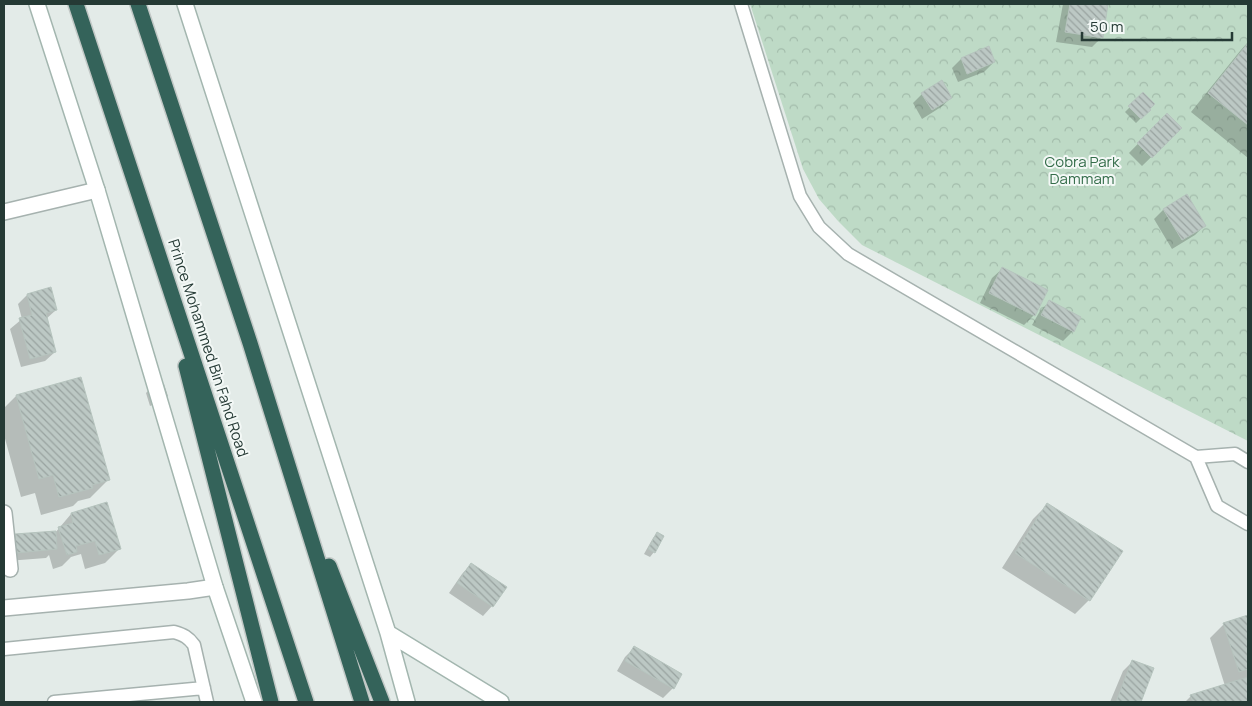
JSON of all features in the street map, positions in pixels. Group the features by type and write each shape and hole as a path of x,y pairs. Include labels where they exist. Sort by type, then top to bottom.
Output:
{"highway":[{"name":"Prince Mohammed Bin Fahd Road","path":"76,4 306,702"},
{"path":"138,4 250,343 362,702"},
{"path":"153,239 271,702"},
{"path":"250,343 330,568 382,702"}],"main road":[{"path":"37,4 97,190 215,587 254,702"},
{"path":"185,4 388,633 407,702"},
{"path":"4,212 97,190"},
{"path":"4,513 10,570"},
{"path":"4,608 215,587"},
{"path":"388,633 501,702"}],"lane":[{"path":"741,4 800,196 818,227 848,254 1196,457 1235,454 1248,462"},
{"path":"1196,457 1217,506 1248,524"},
{"path":"4,650 174,632 189,638 194,645 208,702"},
{"path":"54,702 204,688"}],"green space":[{"name":"Cobra Park Dammam","path":"750,4 1248,4 1248,441 862,245 819,199 803,169"}],"building":[{"path":"1070,4 1108,4 1103,38 1065,32"},
{"path":"1248,43 1248,125 1208,93"},
{"path":"989,46 995,62 967,74 961,58"},
{"path":"942,80 952,98 932,110 921,93"},
{"path":"1143,92 1155,104 1141,119 1128,106"},
{"path":"1167,113 1182,128 1152,158 1137,143"},
{"path":"1187,194 1206,226 1182,240 1163,209"},
{"path":"1002,267 1048,290 1035,316 989,293"},
{"path":"51,287 57,310 46,313 56,352 30,359 19,318 32,315 27,294"},
{"path":"1049,300 1081,317 1074,332 1041,315"},
{"path":"81,377 110,480 92,485 93,488 59,497 53,475 39,479 16,395"},
{"path":"107,502 121,549 99,555 95,541 76,546 77,552 67,555 58,527 73,523 71,513"},
{"path":"1047,503 1123,551 1090,601 1015,553"},
{"path":"56,531 57,549 16,553 15,534"},
{"path":"657,532 664,536 655,553 648,549"},
{"path":"471,563 507,587 493,607 457,583"},
{"path":"1248,615 1248,669 1239,672 1223,623"},
{"path":"634,646 682,674 674,689 625,661"},
{"path":"1132,660 1154,668 1141,702 1116,702"},
{"path":"1248,677 1248,702 1193,702 1190,695"}]}
